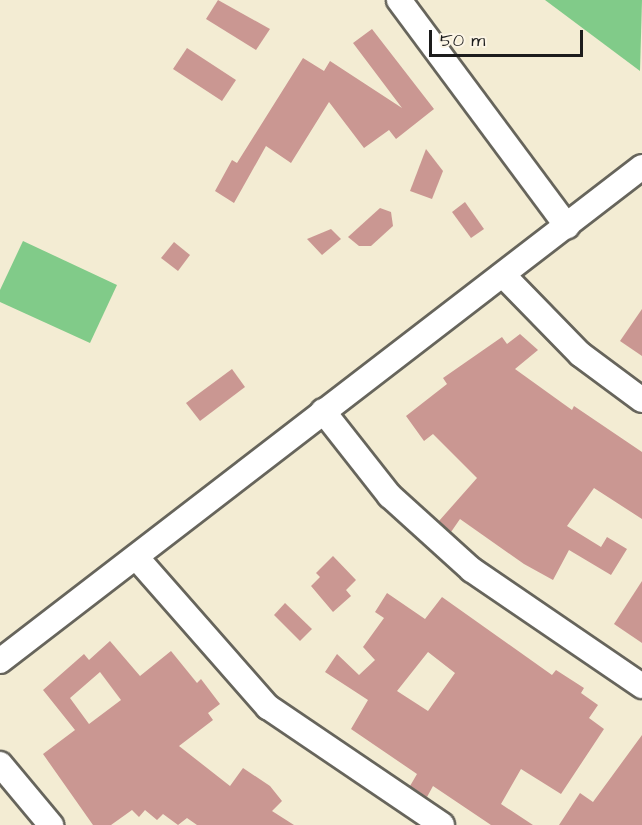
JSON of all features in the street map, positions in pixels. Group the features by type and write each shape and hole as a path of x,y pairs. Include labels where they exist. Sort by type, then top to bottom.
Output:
{"street":[{"path":"399,0 567,226"},
{"path":"0,661 322,411 504,276 642,167"},
{"path":"504,276 580,354 642,400"},
{"path":"322,411 390,496 472,570 642,686"},
{"path":"136,557 268,707 442,825"},
{"path":"0,764 51,825"}],"green space":[{"path":"545,0 642,0 640,71"},
{"path":"23,241 117,285 90,343 0,302 0,290"}],"building":[{"path":"218,0 270,29 256,50 206,19"},
{"path":"372,29 434,109 396,139 389,130 364,148 329,102 291,163 266,146 234,203 215,191 232,160 237,163 303,58 324,71 330,61 402,108 353,43"},
{"path":"187,48 236,80 222,101 173,69"},
{"path":"426,149 443,171 432,199 410,191"},
{"path":"465,202 484,229 471,238 452,212"},
{"path":"380,208 391,212 393,226 371,246 359,246 348,237"},
{"path":"331,229 341,239 322,255 307,239"},
{"path":"174,242 190,255 178,271 161,258"},
{"path":"642,309 642,356 620,341"},
{"path":"520,334 538,350 515,369 572,410 574,406 642,452 642,519 594,488 567,526 601,547 607,537 627,549 611,575 569,550 553,580 524,564 460,519 451,532 439,521 477,478 433,434 424,441 406,416 447,384 443,378 502,337 507,344"},
{"path":"232,369 245,387 200,421 186,403"},
{"path":"333,556 356,580 346,590 351,596 333,612 311,586 320,577 316,573"},
{"path":"642,581 642,643 614,624"},
{"path":"387,593 425,619 442,597 552,675 556,670 584,688 581,693 598,705 589,718 604,729 561,794 521,769 501,804 533,825 491,825 433,786 427,797 410,786 417,774 351,729 368,700 325,672 337,654 359,675 375,660 363,647 384,618 375,612","holes":["428,652 455,673 428,711 397,691"]},
{"path":"285,603 312,629 300,641 274,615"},
{"path":"110,641 140,676 171,651 197,683 201,679 220,704 208,713 213,720 179,746 230,786 243,768 270,786 282,801 272,811 294,825 197,825 187,818 178,825 163,814 157,820 145,810 139,817 132,810 111,825 93,825 43,754 75,730 43,690 84,654 89,660","holes":["100,672 121,700 89,724 70,698"]},
{"path":"642,735 642,825 559,825 580,793 593,802"}]}
